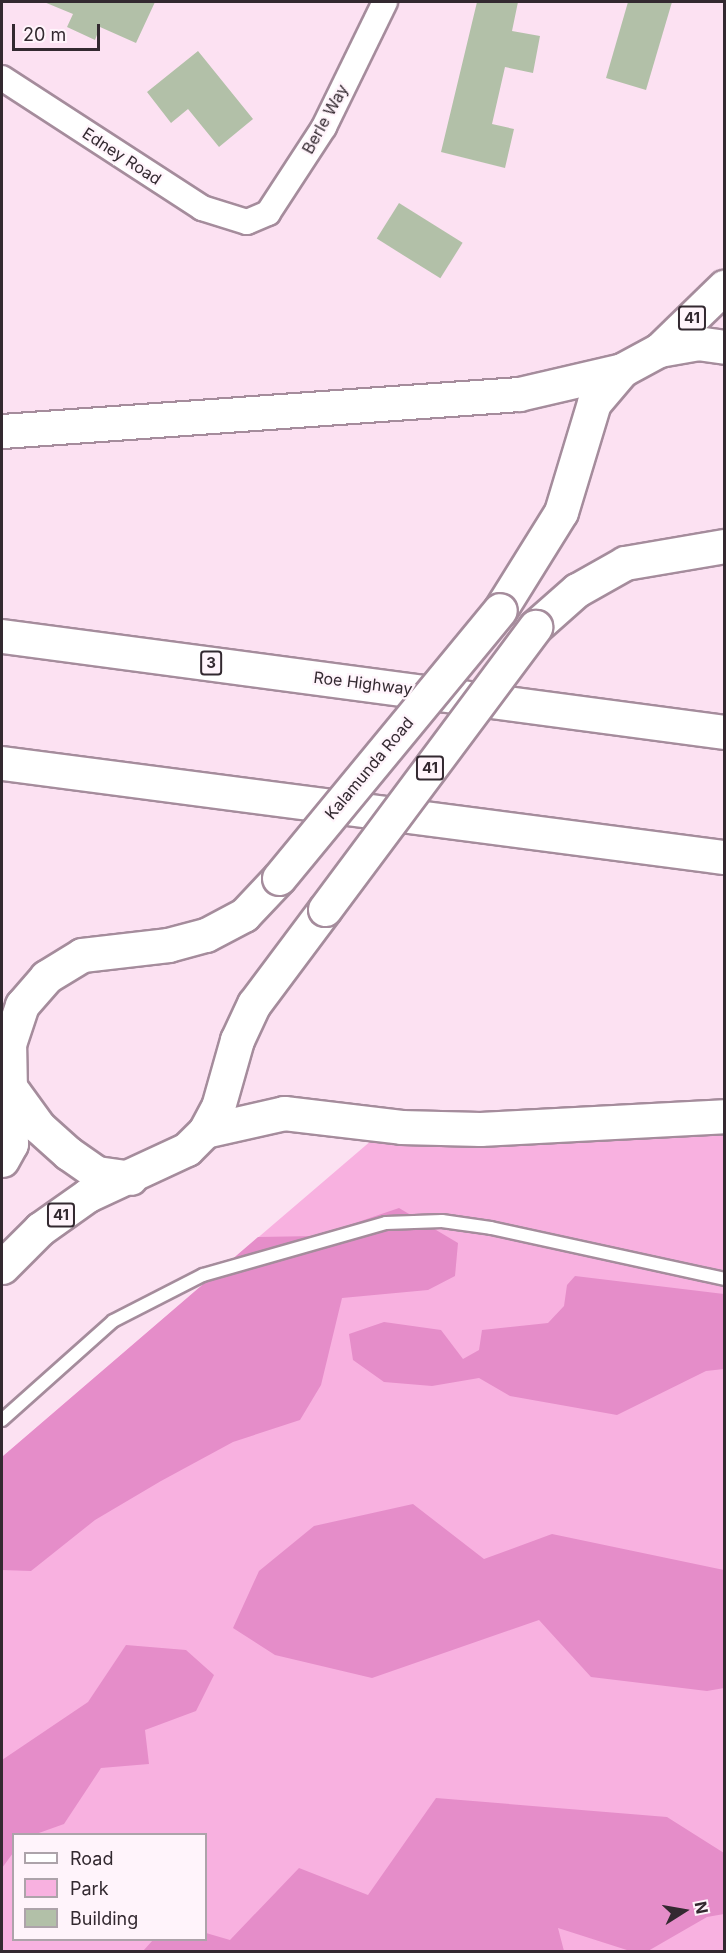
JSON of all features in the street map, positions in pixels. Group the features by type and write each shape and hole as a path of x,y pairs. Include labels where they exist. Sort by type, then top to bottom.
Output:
{"main road":[{"name":"Kalamunda Road","path":"2,1160 11,1144 4,1080 9,1044 22,1005 46,977 82,955 168,945 206,935 244,915 279,878 501,610 561,512 594,403 622,370 659,350 724,287"},
{"name":"Kalamunda Road","path":"659,350 697,343 724,347"},
{"path":"2,431 519,394 622,370"},
{"name":"41","path":"2,1267 40,1229 88,1195 131,1178 187,1149 205,1131 218,1107 237,1040 254,1004 535,627 577,590 625,563 724,546"},
{"name":"Roe Highway","path":"2,636 724,732"},
{"path":"2,763 724,857"},
{"path":"4,1080 39,1127 68,1153 97,1173 131,1178"},
{"path":"205,1131 284,1113 401,1127 480,1129 724,1116"}],"street":[{"name":"Berle Way","path":"247,222 268,213 324,127 385,2"},
{"name":"Edney Road","path":"2,78 202,208 247,222"}],"lane":[{"path":"2,1420 113,1321 203,1275 386,1223 442,1221 491,1228 724,1279"}],"green space":[{"path":"724,1128 724,1951 2,1951 2,1457 379,1134"}],"shaded area":[{"path":"399,1208 458,1243 455,1276 428,1290 342,1298 321,1385 300,1420 233,1442 161,1481 95,1520 31,1571 2,1570 2,1457 258,1237 317,1236"},
{"path":"575,1276 724,1294 724,1369 706,1371 617,1415 510,1396 479,1378 432,1386 384,1382 353,1360 349,1334 384,1322 441,1330 463,1359 479,1350 482,1330 548,1323 564,1306 567,1285"},
{"path":"413,1504 484,1559 552,1534 724,1570 724,1688 707,1691 591,1677 539,1620 372,1678 275,1655 233,1628 259,1571 314,1526"},
{"path":"126,1645 186,1650 214,1675 196,1711 145,1730 149,1764 101,1768 64,1824 39,1833 12,1833 12,1854 2,1868 2,1760 88,1702"},
{"path":"436,1798 667,1817 724,1853 724,1914 707,1917 648,1951 630,1951 558,1928 564,1951 143,1951 152,1941 207,1941 207,1933 230,1940 299,1868 368,1895"}],"building":[{"path":"44,2 155,2 136,43 100,27 95,40 67,27 73,14"},
{"path":"477,2 518,2 512,31 540,36 533,73 505,67 492,124 514,129 505,168 441,152"},
{"path":"628,2 672,2 646,90 606,78"},
{"path":"198,51 253,119 219,147 188,109 171,123 147,92"},
{"path":"399,203 463,243 440,278 377,239"}]}
